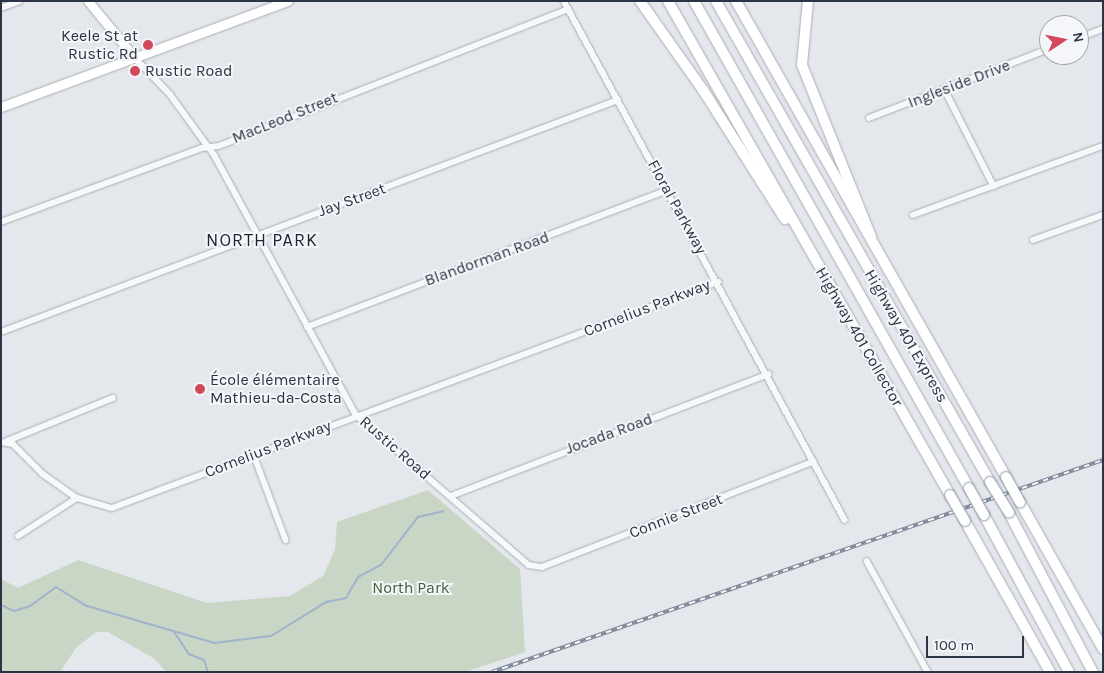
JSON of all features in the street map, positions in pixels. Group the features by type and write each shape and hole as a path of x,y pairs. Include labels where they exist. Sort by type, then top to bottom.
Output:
{"highway":[{"path":"640,1 824,276"},
{"name":"Highway 401 Collector","path":"668,1 1050,672"},
{"name":"Highway 401 Express","path":"694,1 969,488 1069,672"},
{"name":"Highway 401 Express","path":"716,1 1008,513 1093,672"},
{"path":"736,1 871,243 1103,648"},
{"path":"808,1 802,65 870,226 871,243"}],"main road":[{"name":"Rustic Road","path":"88,1 135,58"},
{"path":"1,107 288,1"}],"street":[{"path":"1,8 20,1"},
{"name":"Floral Parkway","path":"564,1 846,520"},
{"name":"MacLeod Street","path":"1,222 210,148 568,10"},
{"path":"1089,34 1103,29"},
{"name":"Ingleside Drive","path":"869,118 1039,54"},
{"name":"Rustic Road","path":"135,58 210,148 356,416 451,496 520,558 538,567"},
{"path":"945,90 994,186"},
{"name":"Jay Street","path":"1,332 618,100"},
{"path":"913,215 1103,146"},
{"name":"Blandorman Road","path":"307,327 667,190"},
{"path":"1033,240 1103,215"},
{"name":"Cornelius Parkway","path":"4,441 76,498 112,508 718,282"},
{"name":"Jocada Road","path":"451,496 768,374"},
{"path":"4,441 113,398"},
{"path":"254,455 286,540"},
{"name":"Connie Street","path":"538,567 813,462"},
{"path":"18,536 76,498"},
{"path":"868,561 928,672"}],"green space":[{"name":"North Park","path":"428,490 520,569 525,652 465,672 166,672 155,659 108,632 96,632 76,648 60,672 1,672 1,579 18,588 78,560 207,603 290,596 323,576 335,550 337,522"}],"waterway":[{"path":"1,605 14,611 30,606 56,587 87,606 214,643 271,636 326,602 346,598 358,577 381,565 418,517 443,511"},
{"path":"174,632 189,654 204,660 208,672"}],"railway":[{"path":"492,672 1103,460"}],"place":[{"name":"Keele St at Rustic Rd","path":"148,45"},
{"name":"Rustic Road","path":"135,71"},
{"name":"École élémentaire Mathieu-da-Costa","path":"200,389"}],"district":[{"name":"NORTH PARK","path":"262,240"}]}
